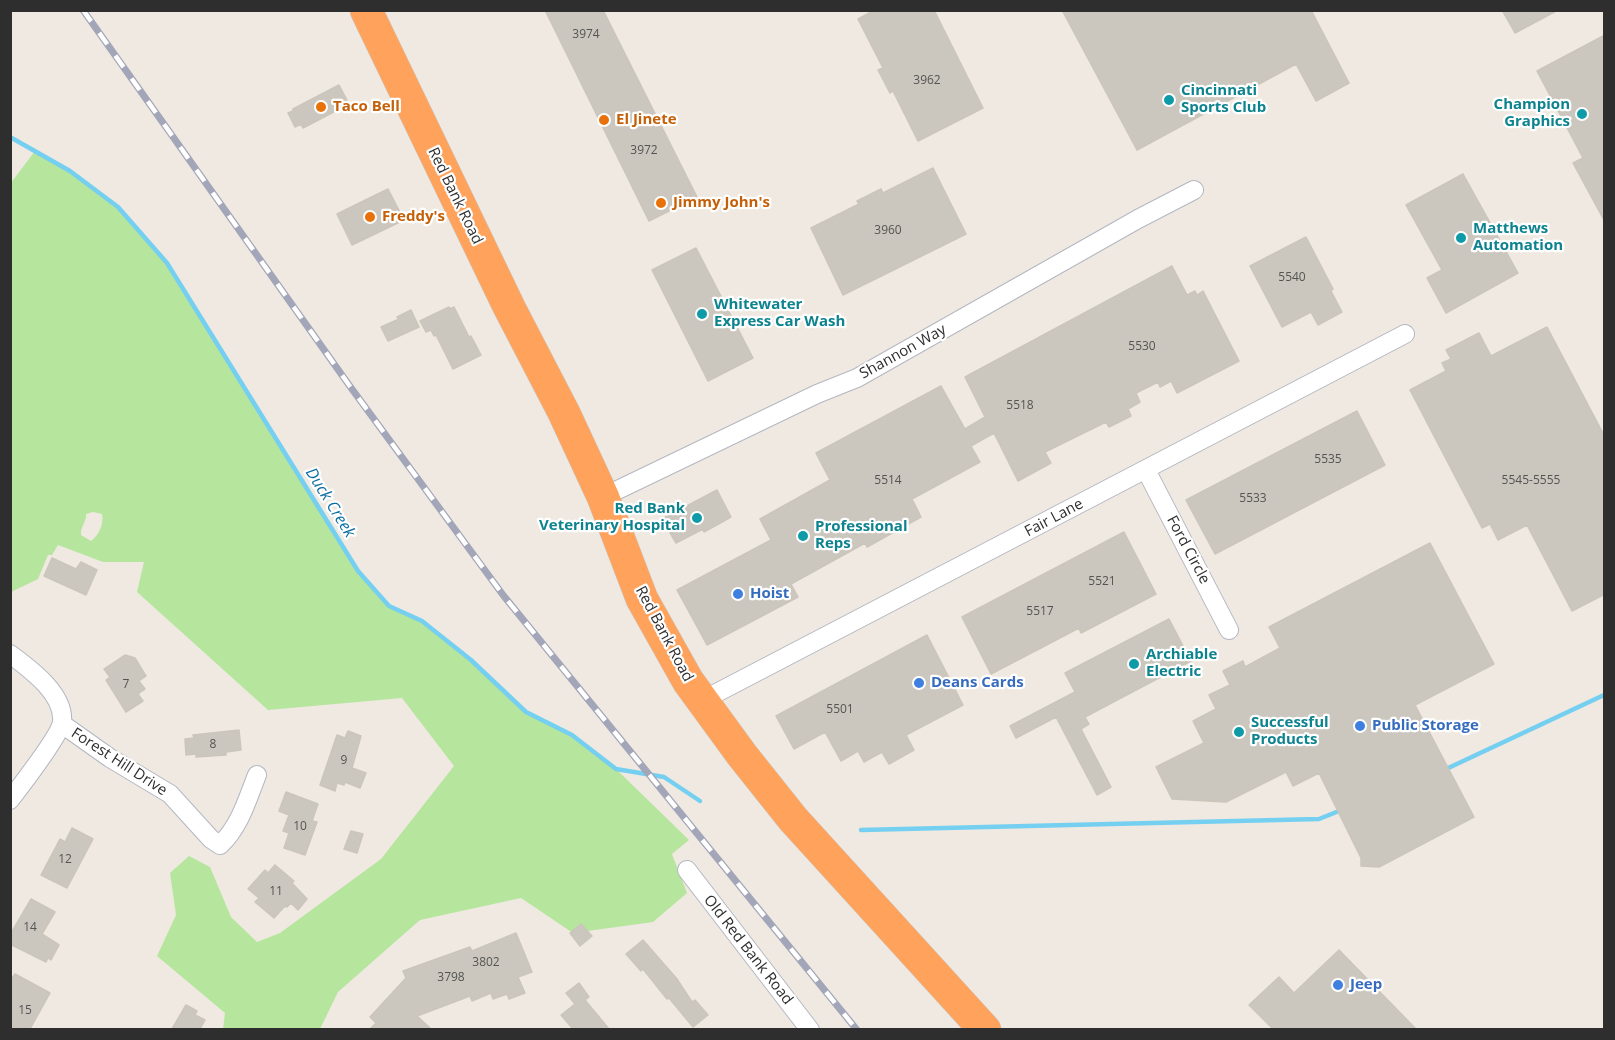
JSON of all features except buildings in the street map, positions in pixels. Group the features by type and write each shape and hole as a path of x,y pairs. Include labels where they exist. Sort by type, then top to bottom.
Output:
{"highway":[{"name":"Red Bank Road","path":"366,10 508,307 564,413 603,497 642,599 688,681 742,755 793,819 985,1029"}],"street":[{"name":"Shannon Way","path":"603,497 817,394 857,378 1138,219 1194,190"},
{"name":"Fair Lane","path":"703,700 1405,334"},
{"name":"Ford Circle","path":"1146,470 1229,630"},
{"name":"Forest Hill Drive","path":"10,654 37,674 50,689 61,713 62,724 10,800"},
{"name":"Forest Hill Drive","path":"62,724 110,758 170,794 211,839 220,845 229,837 240,818 257,775"},
{"name":"Old Red Bank Road","path":"687,870 810,1029"}],"green space":[{"path":"35,151 70,171 118,207 167,263 358,571 389,606 422,621 471,660 526,712 572,735 616,769 689,840 672,854 687,893 653,922 573,933 521,898 420,920 338,992 320,1029 223,1029 225,1013 157,956 176,915 170,873 189,856 210,867 231,917 257,942 280,933 381,859 454,766 402,698 268,710 137,592 144,562 103,562 58,545 52,555 48,555 38,579 11,592 10,184","holes":["93,512 102,514 102,525 94,539 91,541 81,535 86,514"]}],"waterway":[{"name":"Duck Creek","path":"10,137 70,171 118,207 167,263 358,571 389,606 422,621 471,660 526,712 572,735 616,769 664,777 700,801"},
{"path":"1444,770 1604,695"},
{"path":"861,830 1319,819 1344,809"}],"railway":[{"path":"83,10 349,385 503,595 857,1030"}],"place":[{"name":"Cincinnati Sports Club","path":"1169,100"},
{"name":"Taco Bell","path":"321,107"},
{"name":"Champion Graphics","path":"1582,114"},
{"name":"El Jinete","path":"604,120"},
{"name":"Jimmy John's","path":"661,203"},
{"name":"Freddy's","path":"370,217"},
{"name":"Matthews Automation","path":"1461,238"},
{"name":"Whitewater Express Car Wash","path":"702,314"},
{"name":"Red Bank Veterinary Hospital","path":"697,518"},
{"name":"Professional Reps","path":"803,536"},
{"name":"Hoist","path":"738,594"},
{"name":"Archiable Electric","path":"1134,664"},
{"name":"Deans Cards","path":"919,683"},
{"name":"Public Storage","path":"1360,726"},
{"name":"Successful Products","path":"1239,732"},
{"name":"Jeep","path":"1338,985"}]}
